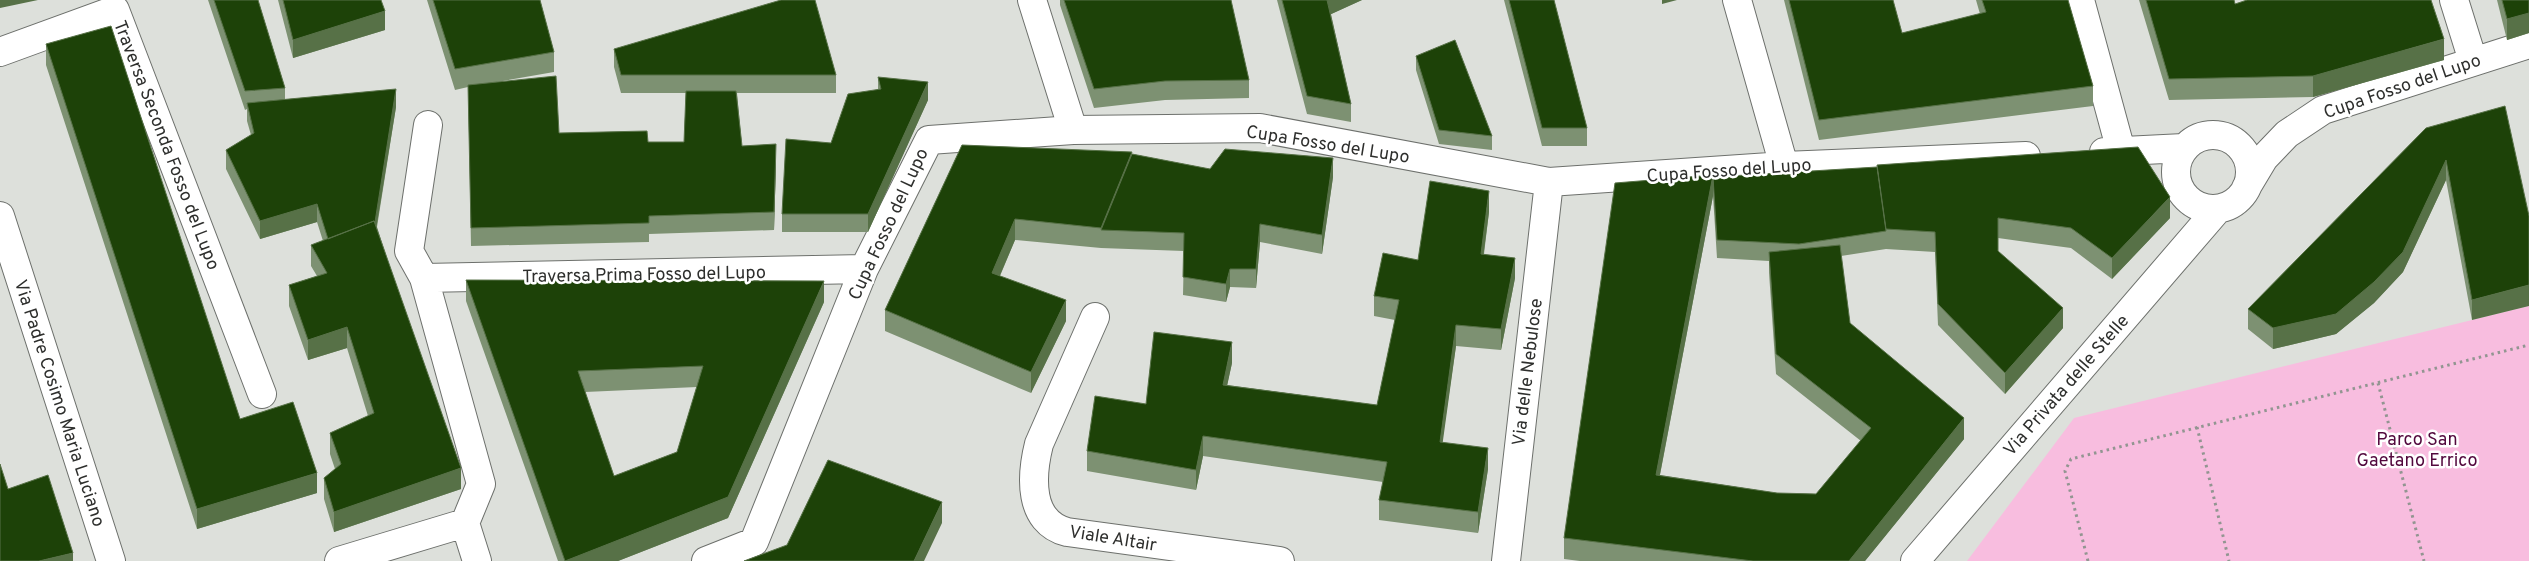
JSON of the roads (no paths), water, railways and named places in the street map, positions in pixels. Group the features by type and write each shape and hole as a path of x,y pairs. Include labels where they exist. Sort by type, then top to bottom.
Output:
{"street":[{"path":"1032,0 1073,130"},
{"path":"1737,0 1784,166"},
{"path":"2080,0 2121,151"},
{"path":"2454,0 2473,61"},
{"name":"Traversa Seconda Fosso del Lupo","path":"0,52 115,10 262,394"},
{"name":"Cupa Fosso del Lupo","path":"2246,188 2264,158 2287,134 2323,110 2473,61 2527,52"},
{"path":"428,125 409,250 424,278 481,484 465,523 477,561"},
{"name":"Cupa Fosso del Lupo","path":"706,561 754,542 864,269 928,140 1073,130 1260,128 1549,182 1784,166 2052,154"},
{"path":"2205,136 2227,138 2237,144 2245,153 2250,164 2250,176 2246,188 2239,198 2229,206 2218,210 2204,209 2193,204 2183,195 2177,184 2178,159 2184,148 2193,141 2205,136"},
{"path":"2081,153 2184,148"},
{"name":"Via delle Nebulose","path":"1506,561 1549,182"},
{"name":"Via Privata delle Stelle","path":"1915,561 2218,210"},
{"name":"Via Padre Cosimo Maria Luciano","path":"0,216 111,561"},
{"name":"Traversa Prima Fosso del Lupo","path":"424,278 864,269"},
{"name":"Viale Altair","path":"1095,317 1039,444 1033,471 1036,501 1043,516 1050,525 1058,530 1186,555 1280,561"},
{"path":"339,561 465,523"}],"park label":[{"name":"Parco San Gaetano Errico","path":"2417,449"}]}
